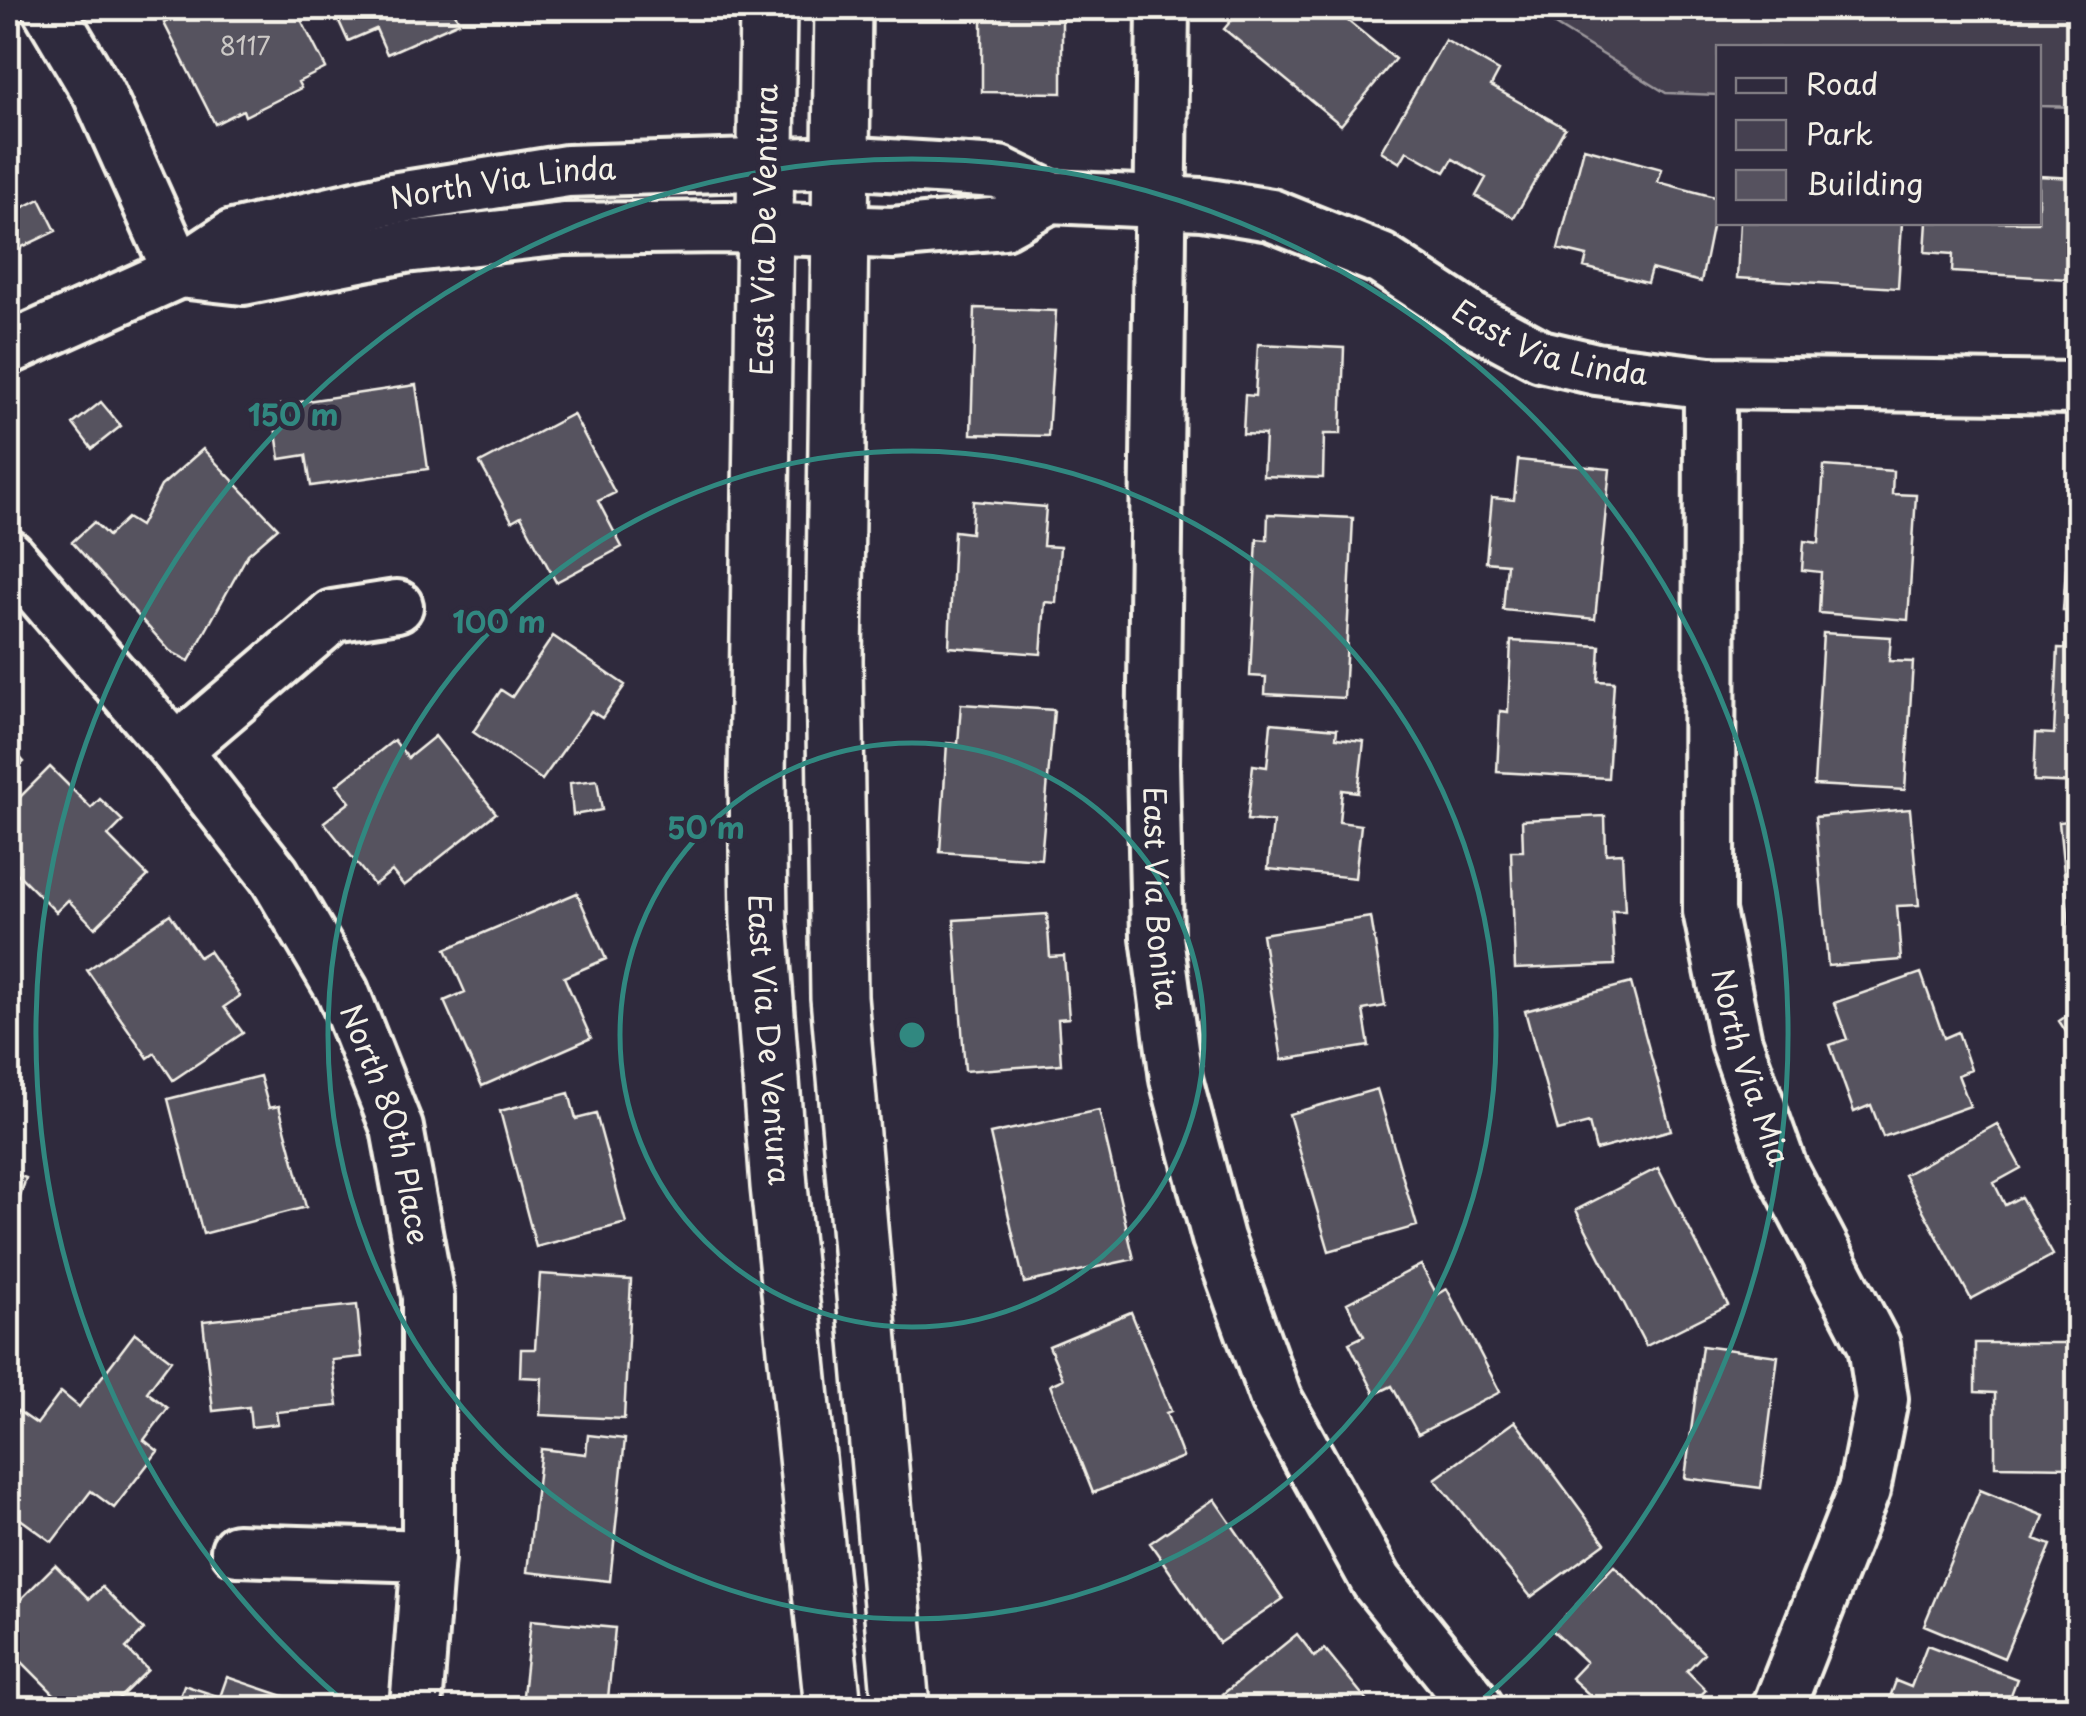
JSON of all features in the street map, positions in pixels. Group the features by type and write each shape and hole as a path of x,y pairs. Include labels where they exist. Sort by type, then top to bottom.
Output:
{"main road":[{"name":"East Via De Ventura","path":"768,8 757,776 759,922 780,1186 833,1708"},
{"path":"843,8 834,678 839,997 901,1708"}],"street":[{"path":"48,8 99,94 179,272"},
{"name":"East Via Bonita","path":"1163,8 1153,762 1158,937 1176,1079 1218,1238 1276,1398 1377,1582 1478,1708"},
{"name":"North Via Linda","path":"8,350 179,272 233,236 386,200 567,171 840,162"},
{"name":"East Via Linda","path":"840,162 999,172 1050,197 1163,201 1271,214 1381,259 1472,319 1541,356 1596,370 1710,383 2078,388"},
{"path":"838,233 1003,224 1050,197"},
{"name":"North Via Linda","path":"179,272 243,278 405,247 564,230 838,233"},
{"name":"North Via Mia","path":"1710,383 1709,911 1736,1042 1782,1168 1874,1344 1882,1399 1864,1490 1778,1708"},
{"name":"North 80th Place","path":"8,555 176,750 274,875 344,992 396,1128 428,1297 428,1556 416,1708"},
{"path":"176,750 333,616 397,606"},
{"path":"237,1550 428,1556"}],"green space":[{"path":"1527,8 2078,8 2078,107 2041,106 2041,45 1716,45 1716,95 1666,93"}],"building":[{"path":"195,8 232,8 236,14 249,8 295,8 326,68 298,82 301,88 245,116 243,110 215,124 164,23"},
{"path":"333,8 453,8 459,22 387,54 376,29 348,41"},
{"path":"982,8 1062,8 1062,93 982,92"},
{"path":"1242,8 1332,8 1395,59 1341,125 1224,29"},
{"path":"1445,40 1499,71 1491,86 1565,128 1514,218 1476,196 1486,178 1453,159 1445,172 1407,151 1400,163 1381,151"},
{"path":"1584,148 1662,169 1658,182 1716,197 1701,282 1651,269 1647,283 1584,267 1587,256 1558,249"},
{"path":"2041,176 2074,178 2068,279 1952,272 1953,254 1925,252 1927,225 2041,225"},
{"path":"40,199 56,231 20,248 8,215"},
{"path":"1740,225 1902,225 1898,288 1737,278"},
{"path":"975,308 1056,311 1048,436 971,434"},
{"path":"1258,344 1344,348 1341,434 1324,434 1323,478 1263,476 1265,435 1243,434 1245,395 1255,396"},
{"path":"416,385 428,469 311,486 306,455 280,459 272,406"},
{"path":"101,402 121,426 92,449 73,424"},
{"path":"573,414 615,493 598,501 622,547 556,582 521,516 512,521 480,463"},
{"path":"203,449 278,528 248,554 189,661 170,651 72,542 94,522 108,536 127,518 140,526 161,486"},
{"path":"1518,460 1610,469 1595,619 1503,610 1507,564 1486,562 1492,498 1514,500"},
{"path":"1824,466 1893,471 1892,494 1916,495 1908,620 1819,613 1821,572 1802,570 1804,541 1819,543"},
{"path":"973,501 1046,507 1043,546 1060,547 1056,603 1045,602 1041,654 949,647 954,531 971,533"},
{"path":"1268,514 1353,518 1344,698 1265,694 1266,677 1250,676 1257,539 1267,540"},
{"path":"2078,518 2078,611 2063,610 2066,569 2075,570"},
{"path":"1823,633 1891,637 1889,661 1913,662 1905,790 1814,785"},
{"path":"553,636 625,685 602,718 591,711 542,780 473,732 501,690 512,697"},
{"path":"1511,641 1600,646 1598,681 1614,682 1608,778 1497,772 1500,711 1508,712"},
{"path":"2058,648 2078,649 2078,783 2034,781 2036,733 2054,734"},
{"path":"961,704 1054,710 1041,859 940,852 947,743 958,744"},
{"path":"1271,723 1337,729 1336,738 1364,741 1358,792 1342,790 1339,822 1361,825 1355,878 1268,869 1273,822 1247,820 1253,765 1267,767"},
{"path":"435,736 496,813 404,886 392,871 374,885 324,822 350,802 337,785 394,740 408,758"},
{"path":"8,744 24,762 8,777"},
{"path":"50,767 91,808 100,799 123,821 108,836 148,876 95,928 68,900 56,912 13,869 8,874 8,809"},
{"path":"597,780 602,810 573,815 570,783"},
{"path":"1910,809 1919,905 1897,906 1901,960 1828,966 1815,817"},
{"path":"1605,816 1606,854 1622,853 1625,911 1612,911 1615,965 1515,969 1511,851 1523,851 1522,820"},
{"path":"2078,820 2078,954 2072,954 2059,822"},
{"path":"577,893 606,959 564,977 591,1038 482,1086 444,1001 465,992 446,949"},
{"path":"170,914 199,957 209,951 240,996 224,1007 243,1033 173,1080 155,1053 148,1058 87,970"},
{"path":"1047,914 1050,957 1064,956 1069,1018 1058,1019 1061,1064 965,1071 954,920"},
{"path":"1371,917 1385,1006 1363,1010 1369,1046 1282,1060 1262,934"},
{"path":"1921,973 1944,1038 1958,1032 1971,1070 1958,1075 1970,1106 1883,1137 1871,1105 1854,1112 1830,1045 1847,1039 1834,1003"},
{"path":"1631,983 1671,1130 1596,1150 1589,1123 1558,1131 1525,1011"},
{"path":"2078,1008 2078,1050 2059,1021"},
{"path":"260,1076 269,1108 279,1106 306,1207 203,1234 168,1099"},
{"path":"1377,1089 1417,1226 1329,1251 1289,1114"},
{"path":"569,1093 576,1119 596,1114 626,1223 536,1247 500,1111"},
{"path":"1099,1110 1134,1259 1024,1283 990,1134"},
{"path":"1997,1124 2021,1168 1994,1183 2005,1205 2021,1197 2053,1255 1971,1299 1904,1175"},
{"path":"1658,1168 1728,1305 1646,1346 1576,1210"},
{"path":"8,1172 26,1178 8,1234"},
{"path":"1421,1265 1437,1295 1447,1289 1500,1392 1418,1434 1392,1386 1375,1394 1349,1343 1364,1336 1347,1303"},
{"path":"540,1274 631,1280 624,1419 540,1415 542,1378 520,1377 521,1349 535,1349"},
{"path":"357,1305 362,1357 332,1360 338,1406 276,1412 278,1424 251,1427 249,1407 213,1411 203,1321"},
{"path":"1131,1312 1171,1411 1166,1413 1183,1457 1093,1493 1050,1385 1063,1379 1049,1346"},
{"path":"135,1333 171,1360 147,1392 168,1408 144,1440 158,1451 114,1508 91,1491 52,1542 8,1510 8,1425 18,1411 37,1424 61,1392 79,1407"},
{"path":"1975,1343 2072,1343 2073,1467 1995,1466 1995,1393 1975,1392"},
{"path":"1702,1346 1778,1356 1761,1488 1685,1478"},
{"path":"1515,1421 1605,1543 1531,1597 1435,1479"},
{"path":"588,1435 625,1439 610,1581 527,1572 541,1449 586,1454"},
{"path":"1980,1490 2044,1516 2035,1539 2051,1545 2004,1658 1924,1625"},
{"path":"1214,1499 1283,1599 1219,1643 1150,1543"},
{"path":"55,1565 89,1599 102,1587 144,1630 126,1648 148,1670 109,1708 59,1708 51,1701 56,1696 8,1648 8,1612"},
{"path":"1614,1566 1704,1653 1687,1671 1706,1690 1687,1708 1633,1708 1624,1700 1615,1708 1604,1708 1571,1678 1586,1662 1552,1630"},
{"path":"531,1620 615,1628 607,1708 498,1708 499,1703 522,1705"},
{"path":"1297,1634 1315,1657 1325,1649 1373,1708 1236,1708 1223,1694"},
{"path":"1927,1645 2017,1679 2006,1708 1886,1708 1896,1681 1911,1687"},
{"path":"227,1677 319,1708 176,1708 184,1685 220,1697"}]}
